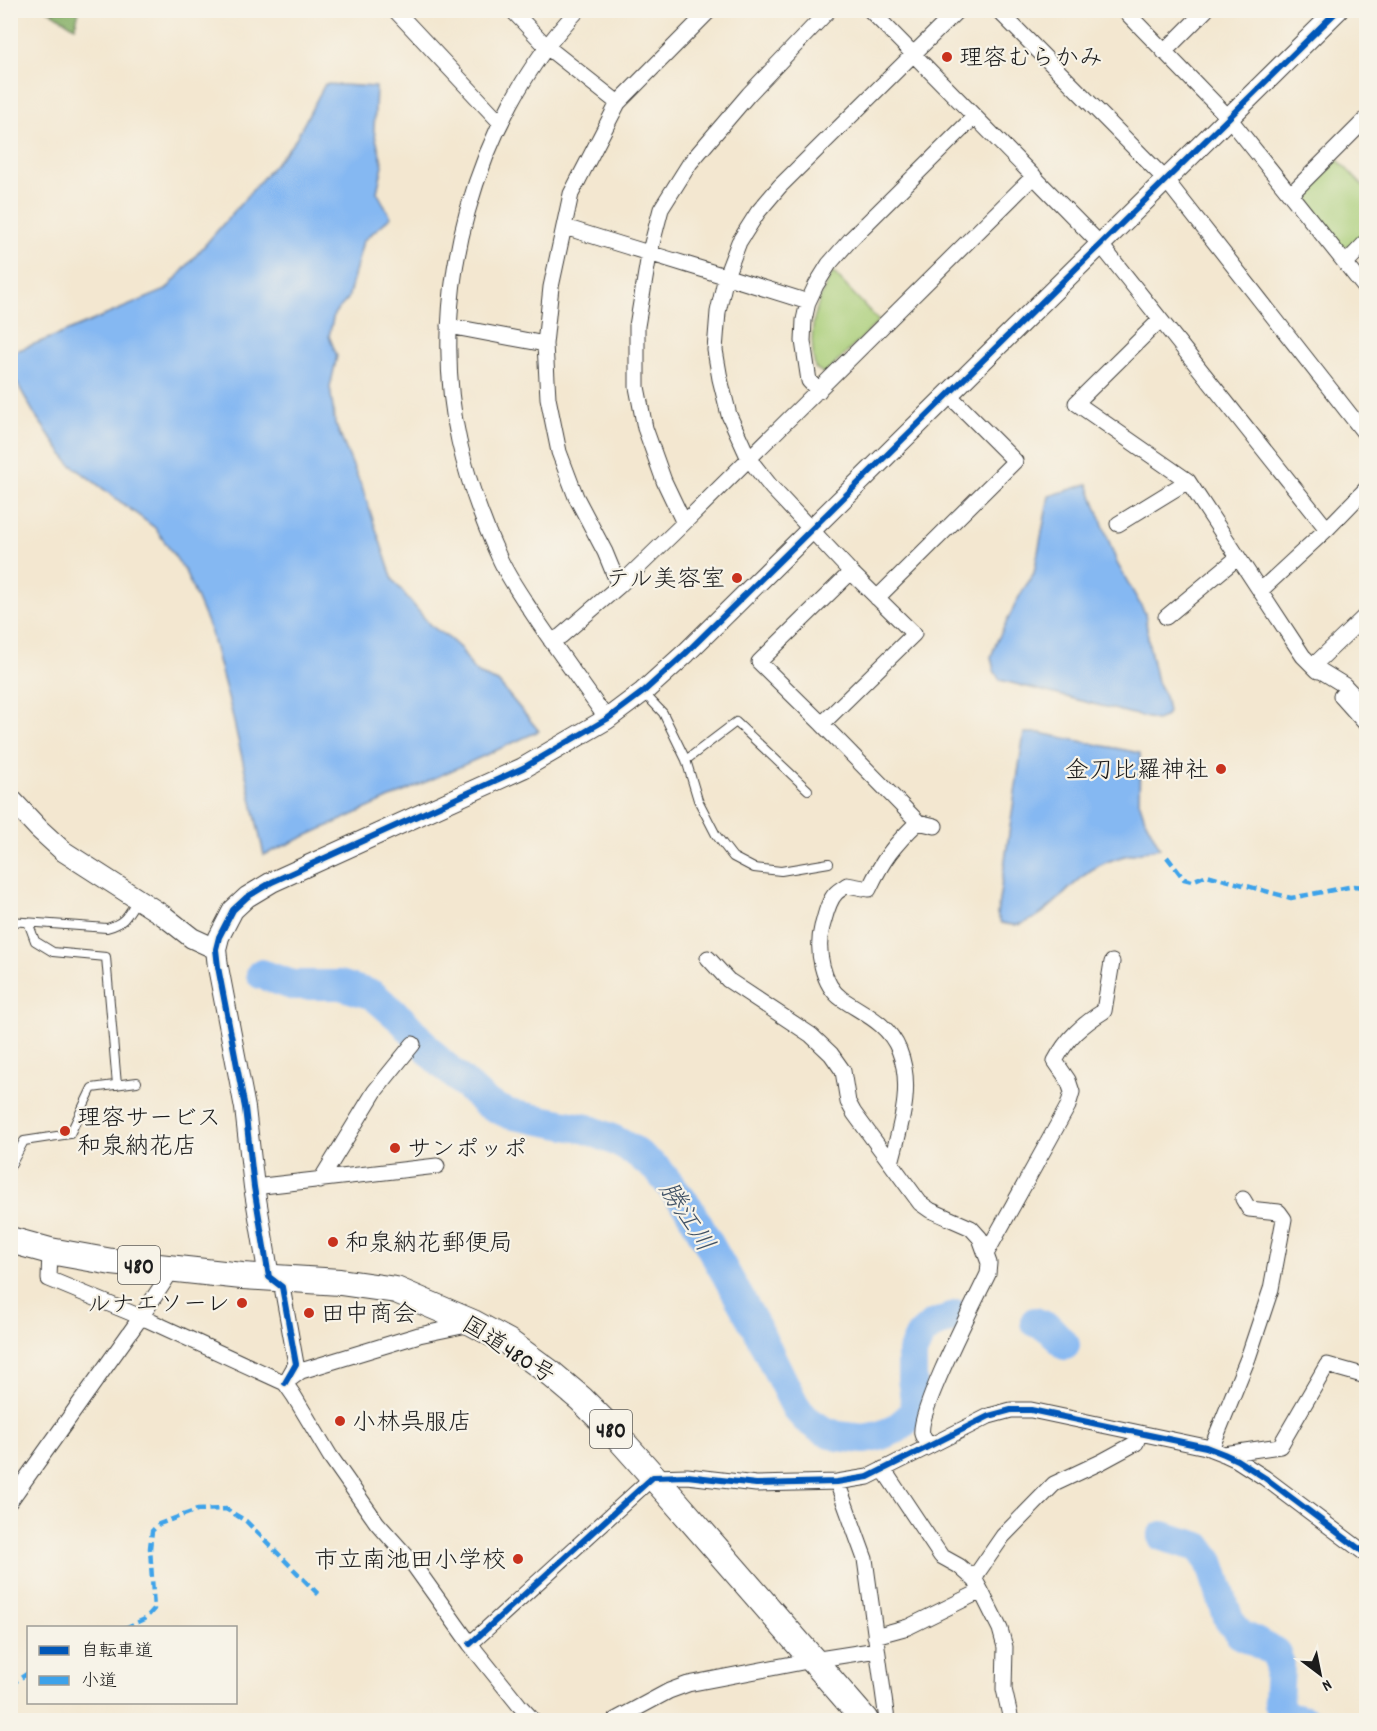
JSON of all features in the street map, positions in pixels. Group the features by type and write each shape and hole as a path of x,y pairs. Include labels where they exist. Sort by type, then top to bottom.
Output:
{"highway":[{"name":"国道480号","path":"10,1240 50,1251 172,1270 340,1282 396,1290 474,1323 508,1342 549,1372 610,1428 865,1720"}],"street":[{"path":"395,10 500,122"},
{"path":"512,10 546,47 618,103"},
{"path":"578,10 546,47 522,83 500,122 483,164 467,211 456,259 449,326 450,363 459,440 470,482 500,559 551,641 607,719"},
{"path":"620,586 576,497 559,452 548,398 545,344 551,287 571,194 618,103 710,10"},
{"path":"684,524 664,480 645,428 637,387 637,326 661,209 690,163 749,94 829,10"},
{"path":"870,10 1101,244 1326,529"},
{"path":"822,724 914,634 851,572 772,488 749,459 729,415 720,379 715,350 718,312 726,276 740,242 758,212 780,186 958,10"},
{"path":"998,10 1166,180 1366,435"},
{"path":"1124,10 1229,118 1366,289"},
{"path":"1164,52 1206,10"},
{"path":"285,1383 296,1364 282,1287 269,1277 254,1187 245,1108 218,968 216,949 225,923 233,910 247,897 272,882 523,768 607,719 643,692 812,530 1338,10"},
{"path":"819,391 809,381 803,341 808,302 830,264 851,239 975,117"},
{"path":"1291,194 1366,119"},
{"path":"551,641 561,636 620,586 1034,176"},
{"path":"565,227 808,302"},
{"path":"1346,263 1366,242"},
{"path":"1160,320 1076,403 1188,482 1303,656 1366,724"},
{"path":"449,326 545,344"},
{"path":"877,598 1015,461 949,395"},
{"path":"1118,524 1188,482"},
{"path":"1260,591 1366,489"},
{"path":"1166,617 1237,558"},
{"path":"851,572 759,662 918,822 935,826"},
{"path":"1314,666 1366,615"},
{"path":"1314,666 1344,685 1366,708"},
{"path":"10,798 63,851 164,916 192,938 216,949"},
{"path":"891,1163 902,1122 906,1089 905,1067 898,1047 885,1030 871,1016 839,998 829,983 822,969 819,937 835,894 847,885 869,889 894,844 918,822"},
{"path":"708,958 728,980 811,1035 831,1054 843,1071 848,1102 854,1113 920,1203 930,1210 971,1228 980,1238 989,1263 988,1274 935,1386 927,1409 922,1432 929,1446"},
{"path":"986,1254 1068,1106 1072,1092 1068,1080 1055,1061 1063,1045 1073,1034 1104,1011 1112,962"},
{"path":"320,1181 375,1091 413,1044"},
{"path":"254,1187 437,1167"},
{"path":"1218,1451 1271,1289 1284,1219 1279,1212 1249,1209 1243,1199"},
{"path":"50,1251 49,1279 141,1317 285,1383 330,1456 377,1524 410,1560 470,1644 533,1720"},
{"path":"10,1501 172,1270"},
{"path":"285,1383 301,1371 419,1335 474,1323"},
{"path":"1218,1451 1280,1446 1328,1365 1366,1376"},
{"path":"470,1644 653,1478 687,1476 756,1484 851,1481 868,1477 989,1416 1011,1410 1031,1410 1218,1451 1265,1478 1366,1554"},
{"path":"978,1586 978,1572 1003,1536 1054,1485 1136,1443 1139,1433"},
{"path":"884,1469 941,1556 959,1566 978,1586 1000,1629 1005,1647 1004,1689 1011,1720"},
{"path":"837,1482 865,1559 887,1720"},
{"path":"615,1720 669,1691 688,1684 813,1660 876,1643 978,1586"}],"lane":[{"path":"643,692 663,713 686,760 698,800 716,835 733,857 754,868 781,871 829,864"},
{"path":"686,760 736,722 808,790"},
{"path":"10,921 107,928 125,920 138,899"},
{"path":"28,922 35,941 53,952 106,957 117,1085"},
{"path":"10,1167 24,1141 70,1134 92,1088 137,1082"}],"green space":[{"path":"49,11 79,11 75,27"},
{"path":"1337,159 1366,189 1366,233 1353,246 1341,246 1305,200 1306,191"},
{"path":"833,272 879,321 825,374 815,368 812,342 817,307"}],"water":[{"path":"325,84 376,87 374,131 383,165 377,192 391,217 363,241 348,299 334,314 329,336 337,356 330,387 335,423 363,490 393,580 430,625 461,649 473,669 498,682 539,731 264,855 231,709 210,630 185,571 155,528 69,463 35,415 11,372 11,353 166,290 294,142"},
{"path":"1088,484 1117,563 1145,613 1157,682 1165,696 1168,712 1165,717 1156,720 1000,680 994,671 991,657 996,643 1020,595 1034,573 1049,496"},
{"path":"1024,733 1040,733 1140,753 1139,801 1145,819 1160,848 1109,861 1093,869 1036,917 1013,925 1001,923 997,914"}],"waterway":[{"name":"勝江川","path":"261,974 292,985 340,985 373,995 403,1021 437,1059 486,1103 509,1114 587,1129 634,1151 658,1170 688,1207 757,1329 796,1408 806,1419 822,1430 838,1436 864,1439 896,1429 910,1417 916,1406 912,1379 912,1353 920,1336 932,1325 958,1315"},
{"name":"勝江川","path":"1035,1322 1049,1328 1065,1345"},
{"name":"勝江川","path":"1162,1536 1199,1547 1210,1562 1229,1620 1240,1634 1275,1652 1280,1664 1278,1704 1286,1716 1305,1720"}],"marked path":[{"path":"1167,857 1184,879 1192,881 1207,875 1291,898 1354,886 1366,887"},
{"path":"129,1626 145,1619 154,1609 150,1548 152,1531 159,1524 197,1510 226,1509 246,1521 320,1596"},
{"path":"10,1685 27,1674"}],"cycle path":[{"path":"285,1383 296,1364 282,1287 269,1277 254,1187 245,1108 216,949 219,937 233,910 247,897 272,882 523,768 607,719 643,692 686,653 1338,10"},
{"path":"470,1644 653,1477 687,1476 756,1484 837,1482 868,1477 989,1416 1011,1410 1031,1410 1206,1447 1224,1454 1265,1478 1366,1554"}],"place":[{"name":"理容むらかみ","path":"947,57"},
{"name":"テル美容室","path":"737,578"},
{"name":"金刀比羅神社","path":"1221,769"},
{"name":"理容サービス 和泉納花店","path":"65,1131"},
{"name":"サンポッポ","path":"395,1148"},
{"name":"和泉納花郵便局","path":"333,1242"},
{"name":"ルナエソーレ","path":"242,1303"},
{"name":"田中商会","path":"309,1313"},
{"name":"小林呉服店","path":"340,1421"},
{"name":"市立南池田小学校","path":"518,1559"}]}
